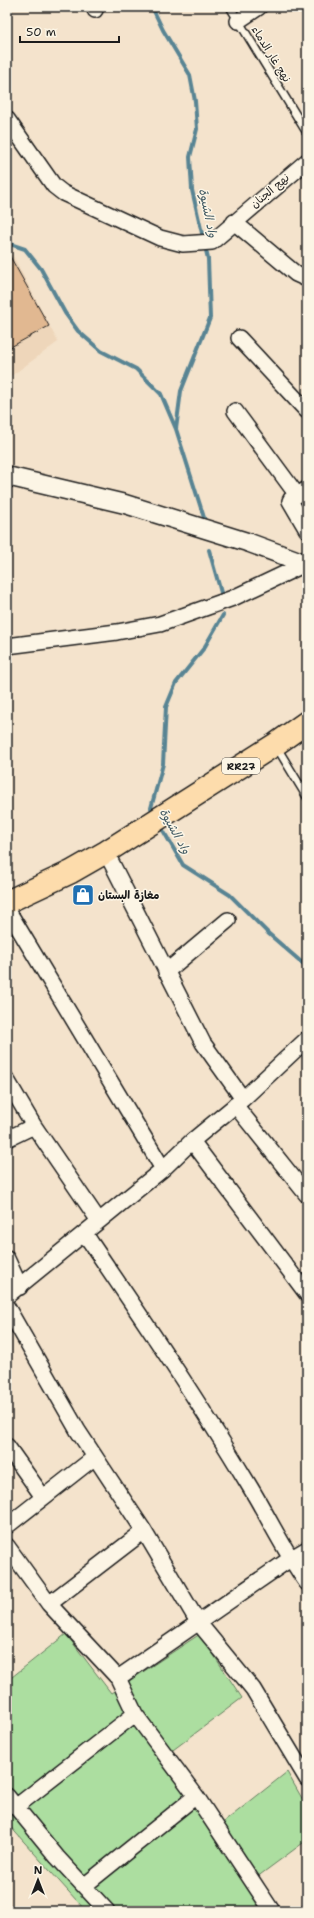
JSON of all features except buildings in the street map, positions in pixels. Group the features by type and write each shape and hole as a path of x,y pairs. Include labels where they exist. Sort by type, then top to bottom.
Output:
{"main road":[{"name":"RR27","path":"7,902 71,872 106,852 174,810 276,744 307,722"}],"street":[{"path":"238,21 259,7"},
{"name":"نهج الجنان","path":"7,119 54,186 63,193 160,238 183,244 212,242 307,161"},
{"path":"234,222 296,274 307,279"},
{"path":"239,338 307,411"},
{"path":"235,411 302,492 291,499 290,504 307,530"},
{"path":"7,476 125,504 247,542 306,564"},
{"path":"7,646 117,632 160,624 232,598 306,564"},
{"path":"106,852 203,1043 239,1102 307,1196"},
{"path":"7,909 163,1169"},
{"path":"166,972 228,920"},
{"path":"7,1296 20,1287 163,1169 192,1141 305,1046"},
{"path":"7,1080 34,1126 99,1221"},
{"path":"7,1139 34,1126"},
{"path":"192,1141 307,1294"},
{"path":"85,1234 146,1323 248,1482 290,1559 307,1583"},
{"path":"7,1259 20,1287"},
{"path":"7,1307 78,1432 144,1531 198,1622 253,1688 302,1762 307,1779"},
{"path":"7,1446 42,1497"},
{"path":"7,1526 42,1497 95,1457"},
{"path":"49,1604 144,1531"},
{"path":"7,1546 49,1604 118,1678 135,1714 196,1796 272,1911"},
{"path":"118,1678 290,1559 307,1549"},
{"path":"107,1911 57,1857 12,1801 135,1714"},
{"path":"84,1886 196,1796"}],"lane":[{"name":"نهج غار الدماء","path":"230,7 307,133"},
{"path":"276,744 307,797"}],"shaded area":[{"path":"10,250 58,342 7,379 7,251"}],"green space":[{"path":"66,1634 111,1693 200,1634 242,1698 165,1756 214,1830 287,1772 307,1807 307,1840 249,1883 266,1911 86,1911 7,1823 7,1681"}],"waterway":[{"name":"واد الشيوة","path":"152,7 163,30 190,75 195,101 197,129 190,157 192,190 208,259 210,318 181,391 176,429"},
{"name":"واد الشيوة","path":"7,243 25,249 41,269 65,313 78,331 101,351 136,369 161,394 176,429 206,524"},
{"name":"واد الشيوة","path":"209,550 222,596"},
{"name":"واد الشيوة","path":"154,813 151,808 163,764 166,707 176,683 204,648 223,615"},
{"name":"واد الشيوة","path":"160,825 183,865 230,895 269,934 307,967"}],"place":[{"name":"مغازة البستان","path":"83,895"}]}
